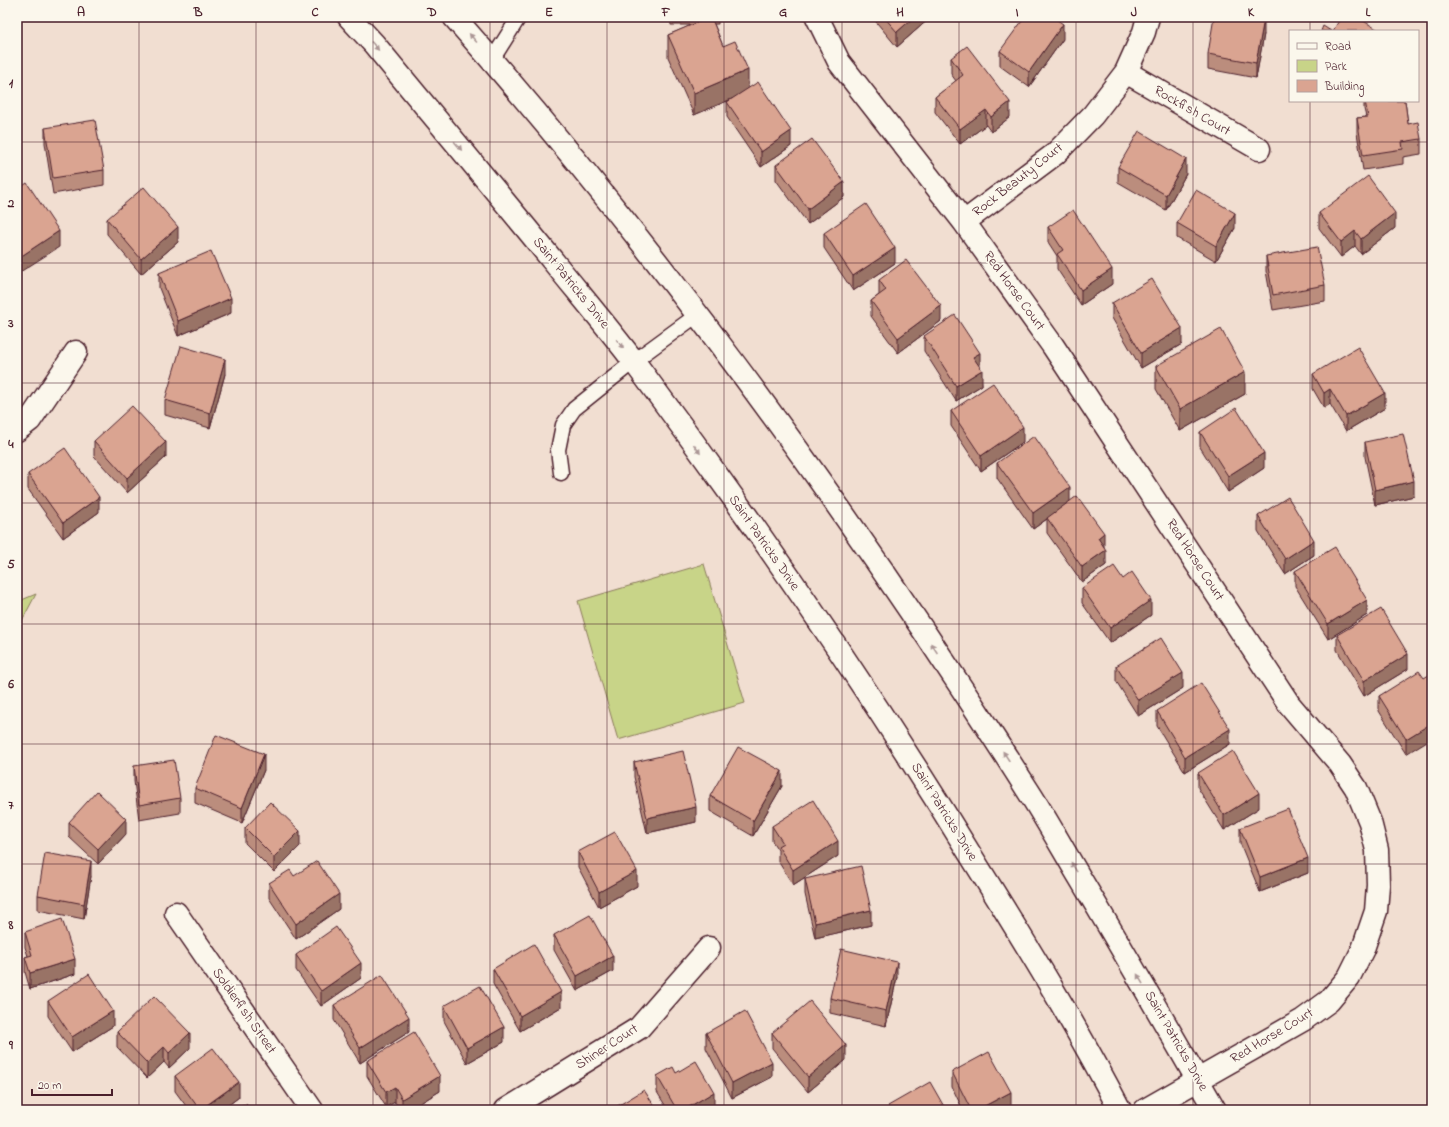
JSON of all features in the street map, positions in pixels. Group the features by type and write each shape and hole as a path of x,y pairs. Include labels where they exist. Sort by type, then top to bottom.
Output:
{"main road":[{"name":"Saint Patricks Drive","path":"349,17 374,44 634,361 747,518 841,653 921,773 1042,970 1094,1059 1120,1110"},
{"name":"Saint Patricks Drive","path":"454,17 492,60 614,208 697,315 786,434 868,550 954,676 1038,806 1125,953 1215,1110"},
{"name":"Red Horse Court","path":"817,17 839,62 964,222 1058,352 1289,704 1340,764 1356,788 1370,822 1377,850 1378,886 1376,911 1363,949 1348,977 1329,1001 1303,1020 1198,1080"},
{"name":"Rock Beauty Court","path":"964,222 1056,154 1093,115 1126,72 1144,32 1148,17"},
{"name":"Rockfish Court","path":"1126,72 1259,149"},
{"path":"17,430 30,420 76,352"},
{"name":"Soldierfish Street","path":"176,913 312,1110"},
{"name":"Shiner Court","path":"506,1110 639,1028 709,948"},
{"path":"1145,1110 1198,1080"}],"lane":[{"path":"492,60 519,17"},
{"path":"561,473 558,450 563,425 574,409 634,361 697,315"}],"green space":[{"path":"704,564 745,703 618,740 578,601"},
{"path":"36,594 17,630 17,602"}],"building":[{"path":"710,17 723,46 735,41 748,70 694,93 668,35"},
{"path":"884,17 914,17 897,32"},
{"path":"1025,17 1053,17 1063,24 1029,72 1000,51"},
{"path":"1214,17 1254,17 1264,19 1256,63 1208,54"},
{"path":"1341,17 1357,17 1378,30 1334,30"},
{"path":"1323,26 1329,30 1321,30"},
{"path":"967,46 1010,102 991,117 986,110 960,129 935,97 963,75 951,58"},
{"path":"758,82 791,131 761,152 727,102"},
{"path":"1365,102 1405,102 1408,124 1418,122 1421,139 1402,142 1403,149 1363,155 1357,118 1368,117"},
{"path":"95,120 104,170 53,178 45,128"},
{"path":"1139,131 1186,159 1166,195 1118,167"},
{"path":"812,139 844,182 808,209 776,165"},
{"path":"1368,176 1395,213 1361,239 1355,231 1341,242 1319,213"},
{"path":"27,183 59,231 17,259 17,190"},
{"path":"144,187 178,227 141,259 107,219"},
{"path":"1196,190 1235,213 1216,246 1177,223"},
{"path":"866,204 895,248 853,276 824,233"},
{"path":"1073,210 1112,269 1081,290 1057,254 1063,250 1048,227"},
{"path":"1317,247 1325,285 1273,295 1266,256"},
{"path":"211,251 231,298 178,321 159,273"},
{"path":"906,260 941,306 898,338 871,301 886,290 879,280"},
{"path":"1152,279 1182,328 1141,353 1112,303"},
{"path":"955,315 980,353 973,357 982,370 956,386 924,336"},
{"path":"1221,329 1245,372 1180,409 1156,366"},
{"path":"181,346 225,359 210,413 165,400"},
{"path":"1358,347 1385,393 1346,416 1330,389 1324,393 1313,374"},
{"path":"993,383 1023,427 981,456 951,411"},
{"path":"132,406 166,442 127,478 94,441"},
{"path":"1236,408 1264,453 1228,476 1200,432"},
{"path":"1403,434 1414,481 1375,490 1365,442"},
{"path":"1034,436 1070,487 1033,513 997,463"},
{"path":"65,448 99,497 63,523 28,474"},
{"path":"1077,496 1104,533 1098,538 1106,550 1082,567 1047,518"},
{"path":"1288,497 1314,540 1285,559 1258,516"},
{"path":"1335,547 1367,600 1328,624 1295,571"},
{"path":"1114,566 1123,579 1132,572 1151,600 1110,628 1082,588"},
{"path":"1381,609 1408,654 1364,681 1337,635"},
{"path":"1161,638 1183,673 1138,700 1116,666"},
{"path":"1419,671 1424,678 1432,673 1432,723 1406,739 1379,696"},
{"path":"1201,683 1230,729 1185,757 1157,711"},
{"path":"216,735 264,754 242,808 195,788"},
{"path":"738,747 782,771 753,821 710,796"},
{"path":"683,751 696,807 647,818 634,762"},
{"path":"1233,751 1259,793 1224,815 1198,773"},
{"path":"174,760 180,798 139,805 134,766"},
{"path":"97,791 126,819 98,849 69,822"},
{"path":"813,800 838,841 793,870 778,846 783,843 772,826"},
{"path":"270,802 300,831 274,857 245,828"},
{"path":"1288,809 1308,858 1260,877 1240,828"},
{"path":"615,832 637,871 599,892 578,852"},
{"path":"45,853 91,861 84,904 38,895"},
{"path":"317,861 339,894 296,924 269,883 290,870 294,876"},
{"path":"861,866 871,910 815,923 805,879"},
{"path":"590,915 613,956 577,976 554,935"},
{"path":"62,919 75,959 30,973 25,957 32,955 25,932"},
{"path":"336,927 361,963 321,991 296,955"},
{"path":"534,944 561,992 520,1016 493,969"},
{"path":"841,949 897,962 886,1011 830,998"},
{"path":"89,974 113,1011 72,1037 48,1001"},
{"path":"382,975 409,1017 360,1048 334,1005"},
{"path":"480,986 504,1027 467,1048 444,1006"},
{"path":"154,996 190,1033 169,1053 164,1047 147,1063 117,1032"},
{"path":"810,1001 846,1045 808,1077 772,1033"},
{"path":"745,1011 772,1062 732,1083 706,1033"},
{"path":"414,1032 440,1076 402,1099 395,1087 386,1092 367,1061"},
{"path":"213,1048 239,1082 200,1110 175,1076"},
{"path":"989,1052 1011,1092 977,1110 971,1110 952,1072"},
{"path":"696,1061 714,1092 684,1110 677,1110 657,1076 673,1067 676,1073"},
{"path":"930,1082 946,1110 891,1110 888,1106"},
{"path":"644,1090 657,1110 611,1110"},
{"path":"246,1104 250,1110 235,1110"}]}
